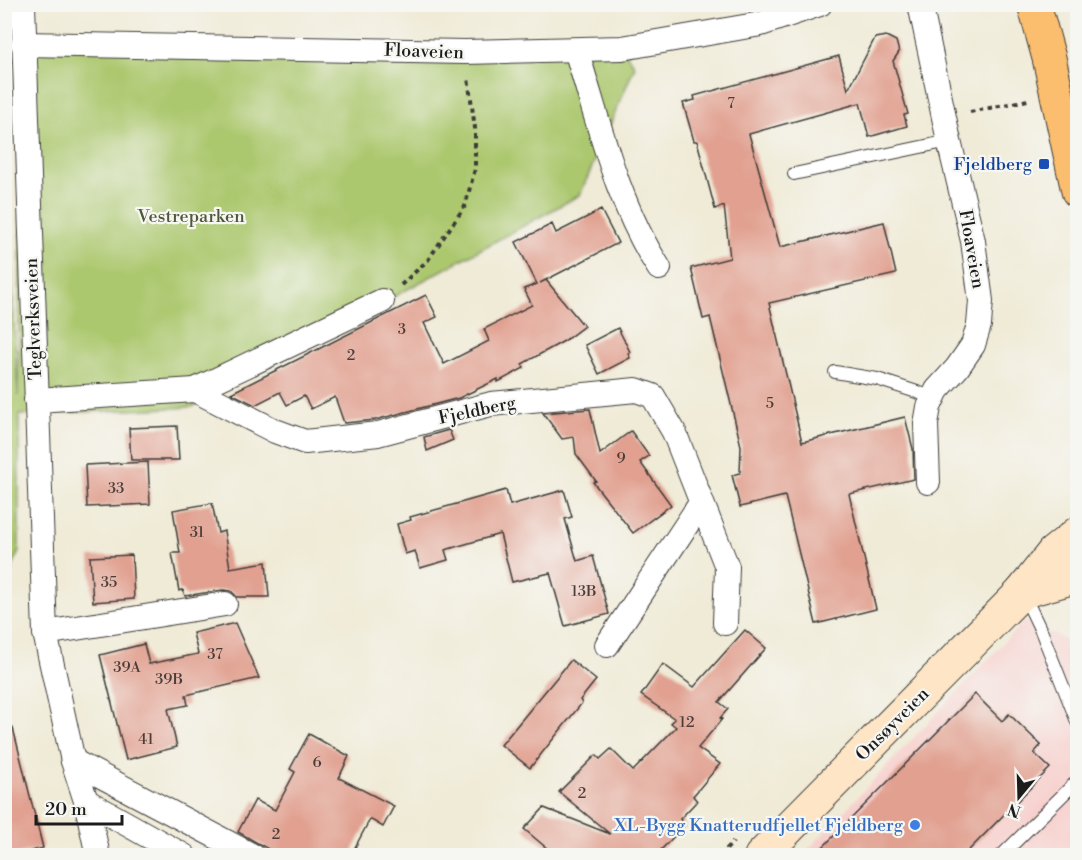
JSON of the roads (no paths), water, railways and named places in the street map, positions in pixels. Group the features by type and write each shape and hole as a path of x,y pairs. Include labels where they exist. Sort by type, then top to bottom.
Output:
{"main road":[{"path":"1034,4 1049,58 1077,191"}],"street":[{"name":"Teglverksveien","path":"23,4 45,633 73,761 86,801 98,855"},
{"name":"Floaveien","path":"23,44 465,52 622,48 761,24 820,4"},
{"name":"Floaveien","path":"920,4 973,241 981,301 979,325 973,345 932,397 928,406 926,424 928,482"},
{"path":"576,50 624,200 641,240 659,268"},
{"path":"36,400 195,390 382,301"},
{"name":"Fjeldberg","path":"195,390 275,431 305,442 378,434 491,404 636,390 653,396 674,432 727,567 725,623"},
{"path":"606,645 701,503"},
{"name":"Onsøyveien","path":"761,855 1022,592 1053,553 1077,533"},
{"name":"Onsøyveien","path":"1022,592 1077,576"},
{"path":"45,633 225,604"},
{"path":"73,761 253,855"},
{"path":"86,801 184,855"}],"lane":[{"path":"794,174 949,141"},
{"path":"835,372 877,378 932,397"},
{"path":"1022,592 1042,633 1077,724"},
{"path":"1001,855 1077,780"}],"place":[{"name":"Fjeldberg","path":"1044,164"},
{"name":"XL-Bygg Knatterudfjellet Fjeldberg","path":"915,825"}],"park label":[{"name":"Vestreparken","path":"191,216"}]}
